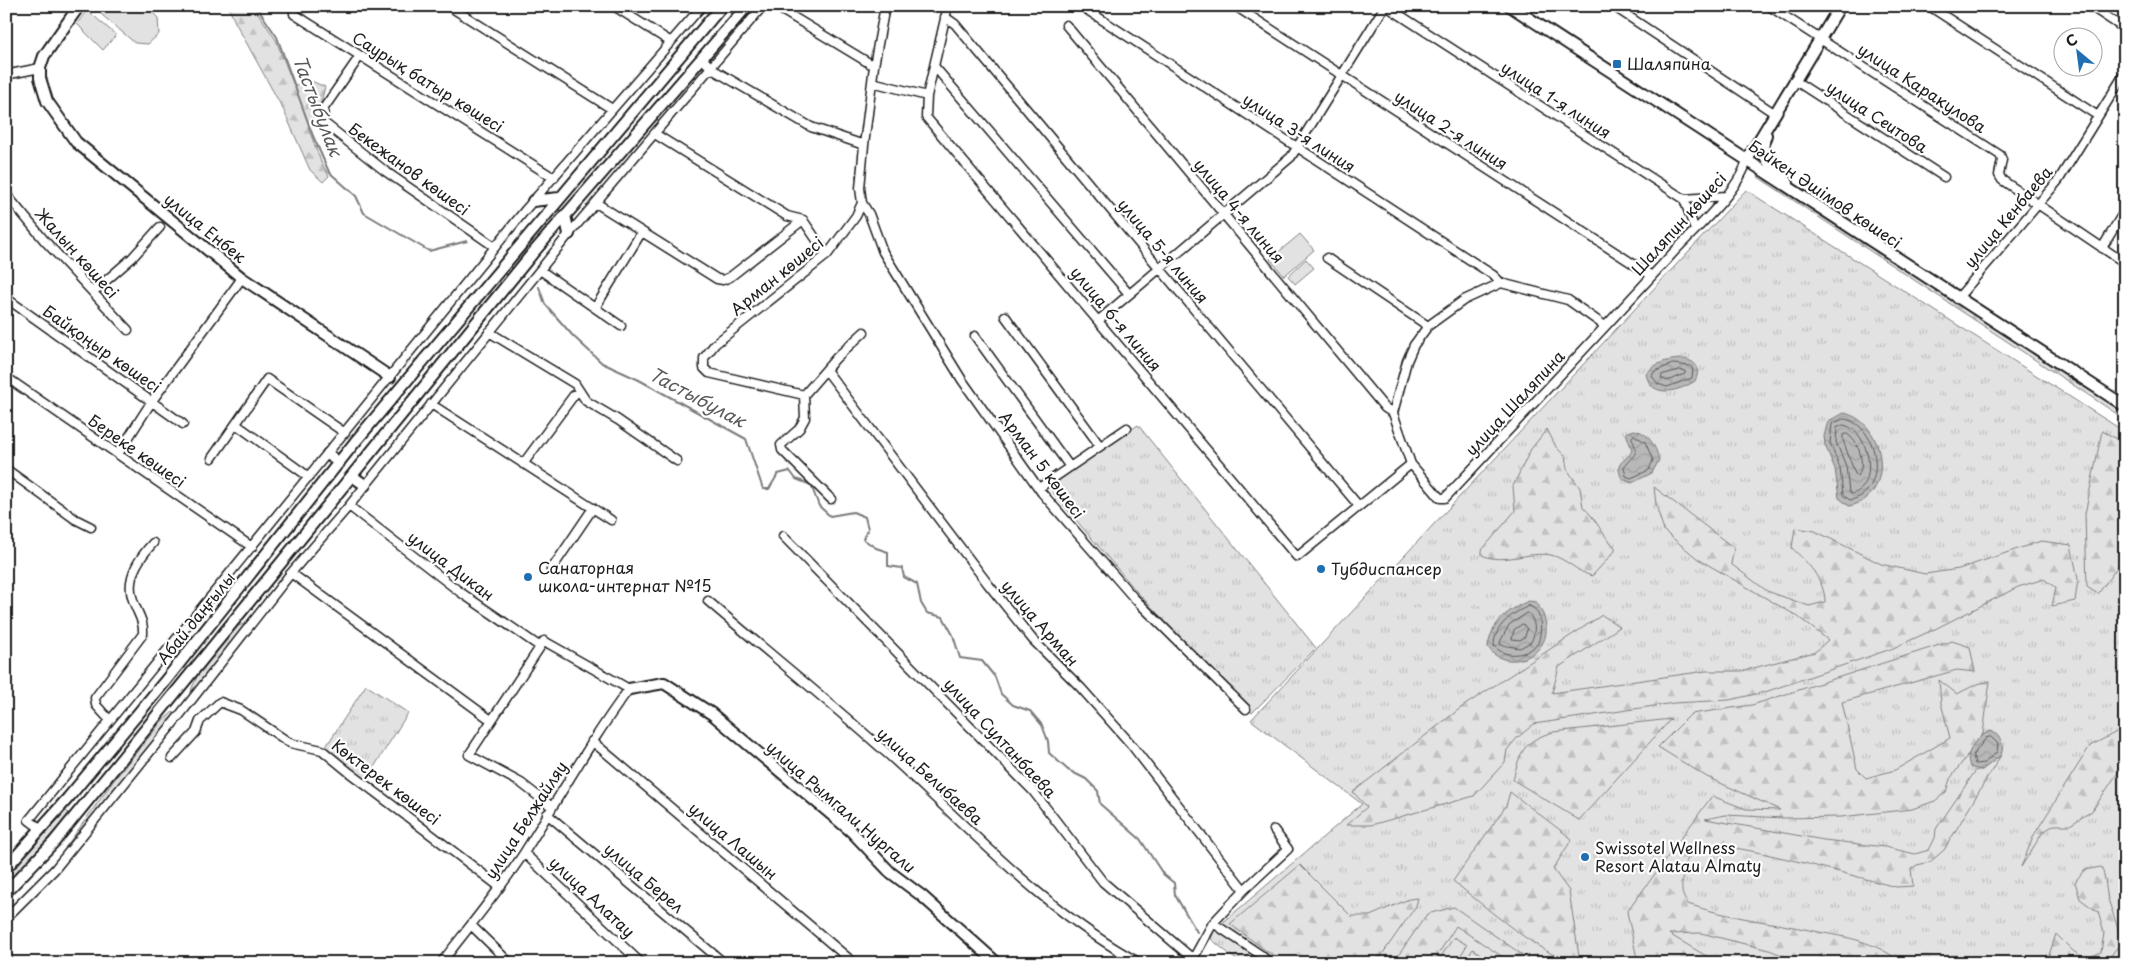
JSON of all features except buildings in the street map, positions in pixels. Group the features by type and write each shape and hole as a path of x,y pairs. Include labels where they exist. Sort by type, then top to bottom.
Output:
{"main road":[{"path":"40,68 44,56 79,6"},
{"path":"6,892 54,842 565,215 678,84 703,58 746,6"},
{"name":"Бәйкен Әшімов көшесі","path":"1510,6 1957,299 2125,406"},
{"name":"Шаляпин көшесі","path":"1747,160 1840,6"},
{"name":"Абай даңғылы","path":"6,868 68,798 339,463 702,29 716,8"},
{"path":"702,29 717,41"},
{"name":"улица Енбек","path":"40,68 40,78 47,101 76,142 242,278 390,377"},
{"path":"1774,113 1762,146 1763,154 1798,195"},
{"path":"533,202 560,198"},
{"path":"565,215 569,234"},
{"path":"328,454 339,463"},
{"path":"352,476 365,485"},
{"name":"улица Рымгали Нургали","path":"629,689 664,683 712,714 852,832 890,872 922,896 997,963"},
{"path":"68,798 81,809"}],"street":[{"name":"Саурық батыр көшесі","path":"294,6 294,14 554,178"},
{"path":"449,6 612,109"},
{"path":"614,6 671,42"},
{"path":"41,829 29,820 533,202 702,6"},
{"path":"6,918 74,847 290,573 349,506 569,234 712,69 740,32 763,6"},
{"path":"776,6 874,66"},
{"path":"862,203 860,188 864,145 874,66 886,6"},
{"name":"улица 6-я линия","path":"948,6 927,96 926,117 1297,557 1358,505"},
{"name":"улица 3-я линия","path":"1081,6 1493,275 1501,283"},
{"name":"улица 2-я линия","path":"1235,6 1652,276"},
{"path":"1099,320 1291,157 1385,6"},
{"name":"улица 1-я линия","path":"1385,6 1684,199"},
{"path":"1613,6 1774,113"},
{"name":"улица Каракулова","path":"1769,6 2000,154 2002,160 1999,175 2002,180 2039,206"},
{"path":"1929,6 2098,116"},
{"path":"2090,6 2101,9 2125,29"},
{"name":"улица 5-я линия","path":"945,17 955,24 1358,505"},
{"path":"731,25 740,32"},
{"name":"улица 4-я линия","path":"1066,25 1385,408 1393,413"},
{"name":"Бекежанов көшесі","path":"360,56 324,108 323,122 385,171 495,248"},
{"path":"703,58 712,69 811,127 864,145"},
{"path":"934,66 1129,294"},
{"path":"6,78 10,74 40,68"},
{"name":"улица Кенбаева","path":"1957,299 2039,206 2058,181 2125,73"},
{"name":"улица Сеитова","path":"1794,80 1944,177"},
{"path":"872,82 927,96"},
{"path":"656,134 787,216 803,220 827,255"},
{"name":"Шаляпин көшесі","path":"1605,326 1726,196 1744,173 1747,160"},
{"name":"Жалын көшесі","path":"6,194 44,240 128,330"},
{"path":"1694,230 1684,199 1726,196"},
{"path":"596,203 716,279 722,280 730,277 803,220"},
{"name":"Арман көшесі","path":"804,395 709,374 704,368 704,358 715,344 827,255 856,216 862,203"},
{"name":"Арман 5 көшесі","path":"862,203 869,214 883,252 962,380 1039,488 1133,597 1246,710"},
{"path":"2039,206 2125,262"},
{"path":"2102,248 2125,210"},
{"path":"93,292 132,258 160,227"},
{"path":"595,308 641,233"},
{"path":"1327,258 1428,326"},
{"path":"540,270 621,326"},
{"path":"118,454 152,401 242,278"},
{"path":"1358,505 1412,464 1393,413 1407,361 1414,345 1428,326 1464,300 1501,283 1568,300 1605,326"},
{"name":"Байқоңыр көшесі","path":"6,298 183,424"},
{"path":"1005,316 1100,446"},
{"name":"улица Шаляпина","path":"1412,464 1440,498 1445,498 1605,326"},
{"path":"489,332 575,384 586,400 677,461"},
{"path":"831,499 782,450 781,445 799,429 805,418 804,395 864,332"},
{"path":"975,336 1070,467"},
{"name":"улица Арман","path":"826,370 1033,640 1081,688 1130,743 1243,888"},
{"name":"Береке көшесі","path":"6,377 252,547"},
{"path":"212,458 237,425 267,379 345,433"},
{"path":"524,464 574,395"},
{"path":"431,404 611,520"},
{"path":"237,425 310,477"},
{"path":"1039,488 1127,428"},
{"path":"6,469 75,519 91,528"},
{"name":"улица Дикан","path":"349,506 460,592 539,646 542,642 547,642 629,689"},
{"path":"551,570 593,508"},
{"name":"улица Султанбаева","path":"783,536 1033,791 1102,882 1193,961"},
{"path":"106,716 96,705 95,698 143,634 142,620 133,600 132,589 136,565 153,543"},
{"path":"290,573 491,720"},
{"name":"улица Белибаева","path":"708,602 899,764 1034,889 1109,945 1140,963"},
{"path":"539,646 469,755 521,783 552,807"},
{"name":"улица Белжайляу","path":"441,963 524,853 592,741 629,689"},
{"name":"Көктерек көшесі","path":"172,758 196,732 200,721 220,702 240,710 290,743 322,750 500,887"},
{"name":"улица Лашын","path":"592,741 854,963"},
{"name":"улица Берел","path":"547,814 724,963"},
{"path":"1193,961 1213,923 1243,888 1288,849 1274,830"},
{"name":"улица Алатау","path":"524,853 641,963"},
{"path":"1213,923 1261,955 1269,963"},
{"path":"470,925 510,963"}],"green space":[{"path":"98,6 146,6 158,18 159,34 148,44 135,43 102,15"},
{"path":"228,6 252,6 256,10 276,40 294,86 307,79 325,87 321,102 308,127 321,162 329,176 323,182 310,170 284,111"},
{"path":"87,10 116,35 103,50 77,24"},
{"path":"1759,174 2118,409 2117,414 1758,177"},
{"path":"1746,190 2125,432 2125,963 1240,963 1211,939 1214,930 1362,804 1251,720"},
{"path":"1300,234 1314,250 1284,276 1270,259"},
{"path":"1306,259 1314,268 1295,284 1288,276"},
{"path":"1138,425 1316,648 1252,713 1137,592 1048,487"},
{"path":"1547,429 1556,447 1565,456 1567,469 1580,488 1583,507 1615,547 1615,551 1592,576 1551,555 1542,554 1498,559 1482,555 1482,550 1515,511 1513,486 1531,449"},
{"path":"2102,431 2125,443 2125,556 2098,594 2087,587 2085,514"},
{"path":"1654,487 1734,548 1731,564 1767,591 1809,606 1825,602 1824,594 1819,579 1792,548 1795,528 1815,531 1881,564 1925,574 1959,569 2041,541 2071,545 2078,579 2075,601 2052,606 2056,588 2044,579 2018,587 1891,649 1765,692 1729,700 1674,703 1534,724 1517,738 1507,750 1505,762 1474,796 1371,825 1346,825 1367,807 1353,792 1462,707 1602,615 1620,627 1559,667 1552,693 1706,671 1742,671 1815,652 1828,640 1797,616 1698,559 1664,531 1656,505"},
{"path":"244,624 246,626 194,692 191,690 198,674 238,626"},
{"path":"1952,641 1970,647 1975,672 1957,670 1842,702 1857,769 1866,778 1895,770 1950,738 1941,703 1939,680 1957,694 1977,684 1990,681 1983,734 1950,779 1946,792 1935,801 1912,809 1841,817 1783,818 1726,815 1705,819 1824,840 1885,847 1915,854 1929,850 1935,838 1936,829 1976,770 1982,770 2001,755 1944,850 1930,862 1917,865 1911,869 1913,886 1896,887 1763,853 1712,845 1699,846 1694,849 1685,865 1682,879 1683,894 1688,904 1734,916 1860,941 1881,949 1902,963 1803,963 1769,950 1701,933 1669,934 1708,957 1725,963 1638,963 1627,912 1712,796 1746,809 1780,810 1707,777 1658,747 1691,714 1752,705"},
{"path":"366,685 408,713 364,783 325,748"},
{"path":"173,712 175,715 65,848 114,780 162,721"},
{"path":"1671,719 1579,820 1513,780 1524,749 1535,739 1543,735 1553,732"},
{"path":"2125,725 2125,762 2092,811 2070,825 2054,825 2043,832 2021,867 2034,835 2090,746 2124,728"},
{"path":"1510,792 1572,839 1553,869 1569,891 1580,963 1566,960 1533,943 1453,881 1506,806"},
{"path":"66,811 70,814 6,884 6,876"},
{"path":"2124,814 2125,852 2117,856"},
{"path":"1300,865 1351,916 1370,916 1409,899 1418,898 1416,906 1376,963 1283,963 1230,924"},
{"path":"2101,867 2120,944 2105,963 2040,963 2049,955 2056,934 2073,951 2086,959 2101,952 2104,933 2098,912 2080,899 2075,882 2084,870"},
{"path":"1454,907 1534,963 1512,963 1456,926 1435,959 1439,963 1393,963 1427,914"},
{"path":"1454,937 1467,945 1456,963 1446,963 1440,958"},
{"path":"1473,949 1486,958 1482,963 1464,963"}],"water":[{"path":"1680,359 1693,362 1698,372 1695,381 1682,388 1667,391 1654,387 1649,382 1646,374 1653,367 1670,360"},
{"path":"1844,413 1858,419 1870,430 1877,444 1880,460 1879,475 1874,489 1864,500 1849,506 1839,498 1835,469 1825,445 1824,436 1828,421"},
{"path":"1634,430 1639,431 1651,441 1659,460 1652,473 1632,483 1622,479 1619,468 1621,462 1632,450 1626,433"},
{"path":"1529,601 1536,602 1545,619 1546,634 1541,646 1532,654 1520,659 1508,660 1497,656 1488,647 1497,624 1514,608"},
{"path":"1992,731 2001,741 2003,747 2001,755 1982,770 1972,768 1968,757 1973,746 1982,736"}],"waterway":[{"name":"Тастыбулак","path":"256,6 277,37 313,136 329,172 356,196 364,213 429,251 467,241"},
{"name":"Тастыбулак","path":"539,287 545,304 573,336 602,363 639,380 746,439 763,489 769,489 778,474 790,471 796,479 811,485 819,506 830,516 853,512 865,517 868,529 863,539 876,548 888,552 888,566 902,568 904,577 917,584 921,603 927,613 943,617 953,635 960,658 982,661 995,677 1001,694 1013,705 1030,711 1042,725 1048,741 1049,753 1068,770 1086,779 1098,791 1100,804 1140,839 1163,874 1174,883 1175,895 1197,932"}],"place":[{"name":"Шаляпина","path":"1617,64"},
{"name":"Тубдиспансер","path":"1321,569"},
{"name":"Санаторная школа-интернат №15","path":"528,577"},
{"name":"Swissotel Wellness Resort Alatau Almaty","path":"1585,857"}]}
